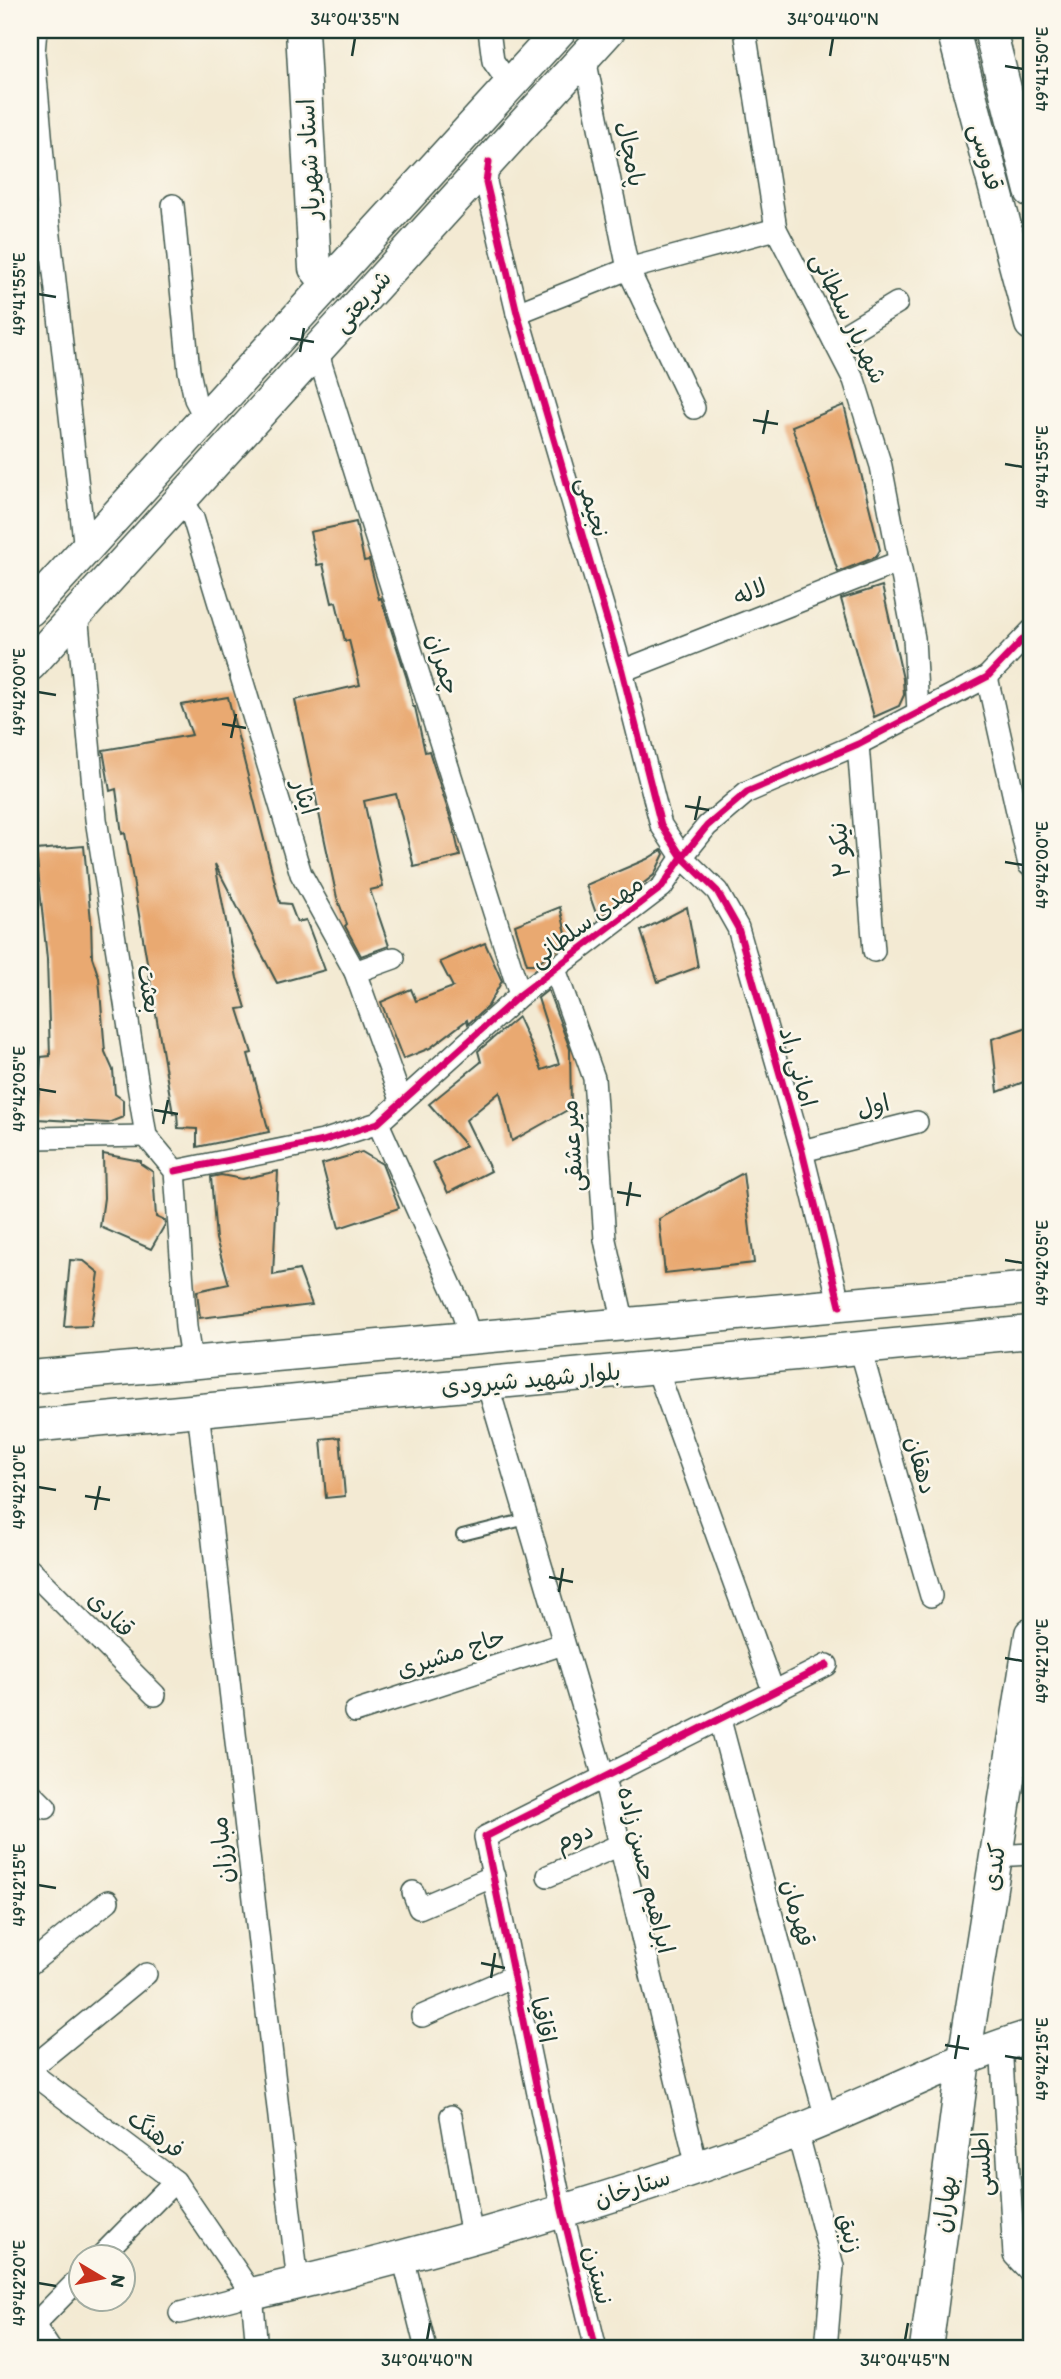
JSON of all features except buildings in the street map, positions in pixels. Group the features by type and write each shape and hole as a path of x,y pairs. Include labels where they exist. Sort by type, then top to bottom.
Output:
{"main road":[{"name":"استاد شهریار","path":"302,30 315,268 328,284"},
{"name":"شریعتی","path":"30,610 560,30"},
{"name":"قدوسی","path":"953,30 1031,324"},
{"name":"قدوسی","path":"990,30 1031,191"},
{"name":"شریعتی","path":"30,664 600,39"},
{"name":"بلوار شهید شیرودی","path":"30,1377 192,1365 1031,1288"},
{"name":"بلوار شهید شیرودی","path":"30,1426 1031,1332"},
{"name":"کندی","path":"964,2059 1031,1634"},
{"name":"ستارخان","path":"251,2294 403,2258 697,2167 797,2131 1002,2044 1031,2036"},
{"name":"بهاران","path":"926,2349 964,2059"}],"street":[{"path":"36,30 34,53 39,228 85,550"},
{"path":"489,30 493,61 510,85"},
{"name":"شهریار سلطانی","path":"746,30 776,229 854,380 881,466 914,638 918,712"},
{"name":"پامچال","path":"600,39 587,68 628,269 694,408"},
{"name":"نجیمی","path":"489,162 486,182 517,313 622,671 662,825 682,857"},
{"path":"173,205 189,371 195,400 205,418"},
{"path":"517,313 628,269 776,229"},
{"path":"834,341 897,303"},
{"name":"چمران","path":"319,348 321,364 520,995"},
{"name":"ایثار","path":"180,500 193,518 301,874 355,972 401,1100"},
{"name":"لاله","path":"622,671 899,562"},
{"name":"بعثت","path":"77,612 96,819 146,1136"},
{"name":"مهدی سلطانی","path":"175,1171 323,1141 377,1123 520,995 662,887 707,826 747,792 858,744 987,677 1031,631"},
{"path":"987,677 1029,865"},
{"name":"نیکو ۲","path":"858,744 874,951"},
{"name":"امانی راد","path":"682,857 716,891 738,928 802,1151 840,1306"},
{"path":"355,972 394,958"},
{"name":"میرعشقی","path":"555,969 594,1078 605,1240 624,1324"},
{"name":"اول","path":"802,1151 917,1122"},
{"path":"377,1123 459,1303 471,1338"},
{"path":"36,1138 146,1136 175,1171 186,1327 192,1365"},
{"name":"دهقان","path":"860,1348 931,1595"},
{"path":"656,1367 774,1693"},
{"name":"ابراهیم حسن زاده","path":"487,1383 604,1778 697,2167"},
{"name":"مبارزان","path":"198,1410 298,2283"},
{"name":"قنادی","path":"30,1570 155,1695"},
{"name":"حاج مشیری","path":"355,1712 563,1644"},
{"path":"604,1778 827,1665"},
{"name":"قهرمان","path":"720,1720 826,2119"},
{"name":"اقاقیا","path":"562,2210 485,1837 604,1778"},
{"path":"30,1792 46,1808"},
{"name":"دوم","path":"548,1876 620,1845"},
{"path":"996,1856 1031,1854"},
{"path":"413,1892 419,1908 494,1876"},
{"path":"30,1964 108,1901"},
{"path":"30,2071 146,1974"},
{"path":"422,2016 514,1976"},
{"name":"اطلسی","path":"1002,2044 1021,2206 1014,2255 1031,2273"},
{"name":"فرهنگ","path":"30,2071 175,2181 251,2294"},
{"path":"451,2116 472,2237"},
{"name":"زنبق","path":"797,2131 833,2266 825,2349"},
{"path":"115,2242 175,2181"},
{"name":"نسترن","path":"562,2210 596,2349"},
{"path":"403,2258 426,2349"},
{"path":"50,2349 32,2324 66,2291"},
{"path":"251,2294 257,2349"},
{"name":"ستارخان","path":"180,2313 251,2294"}],"lane":[{"path":"462,1535 527,1519"}],"cycle path":[{"path":"489,162 486,182 517,313 622,671 661,825 682,857 717,891 738,928 802,1151 840,1306"},
{"path":"175,1171 323,1141 378,1123 520,995 662,887 707,826 747,792 858,744 987,677 1031,631"},
{"path":"596,2349 562,2210 485,1837 827,1665"}]}
